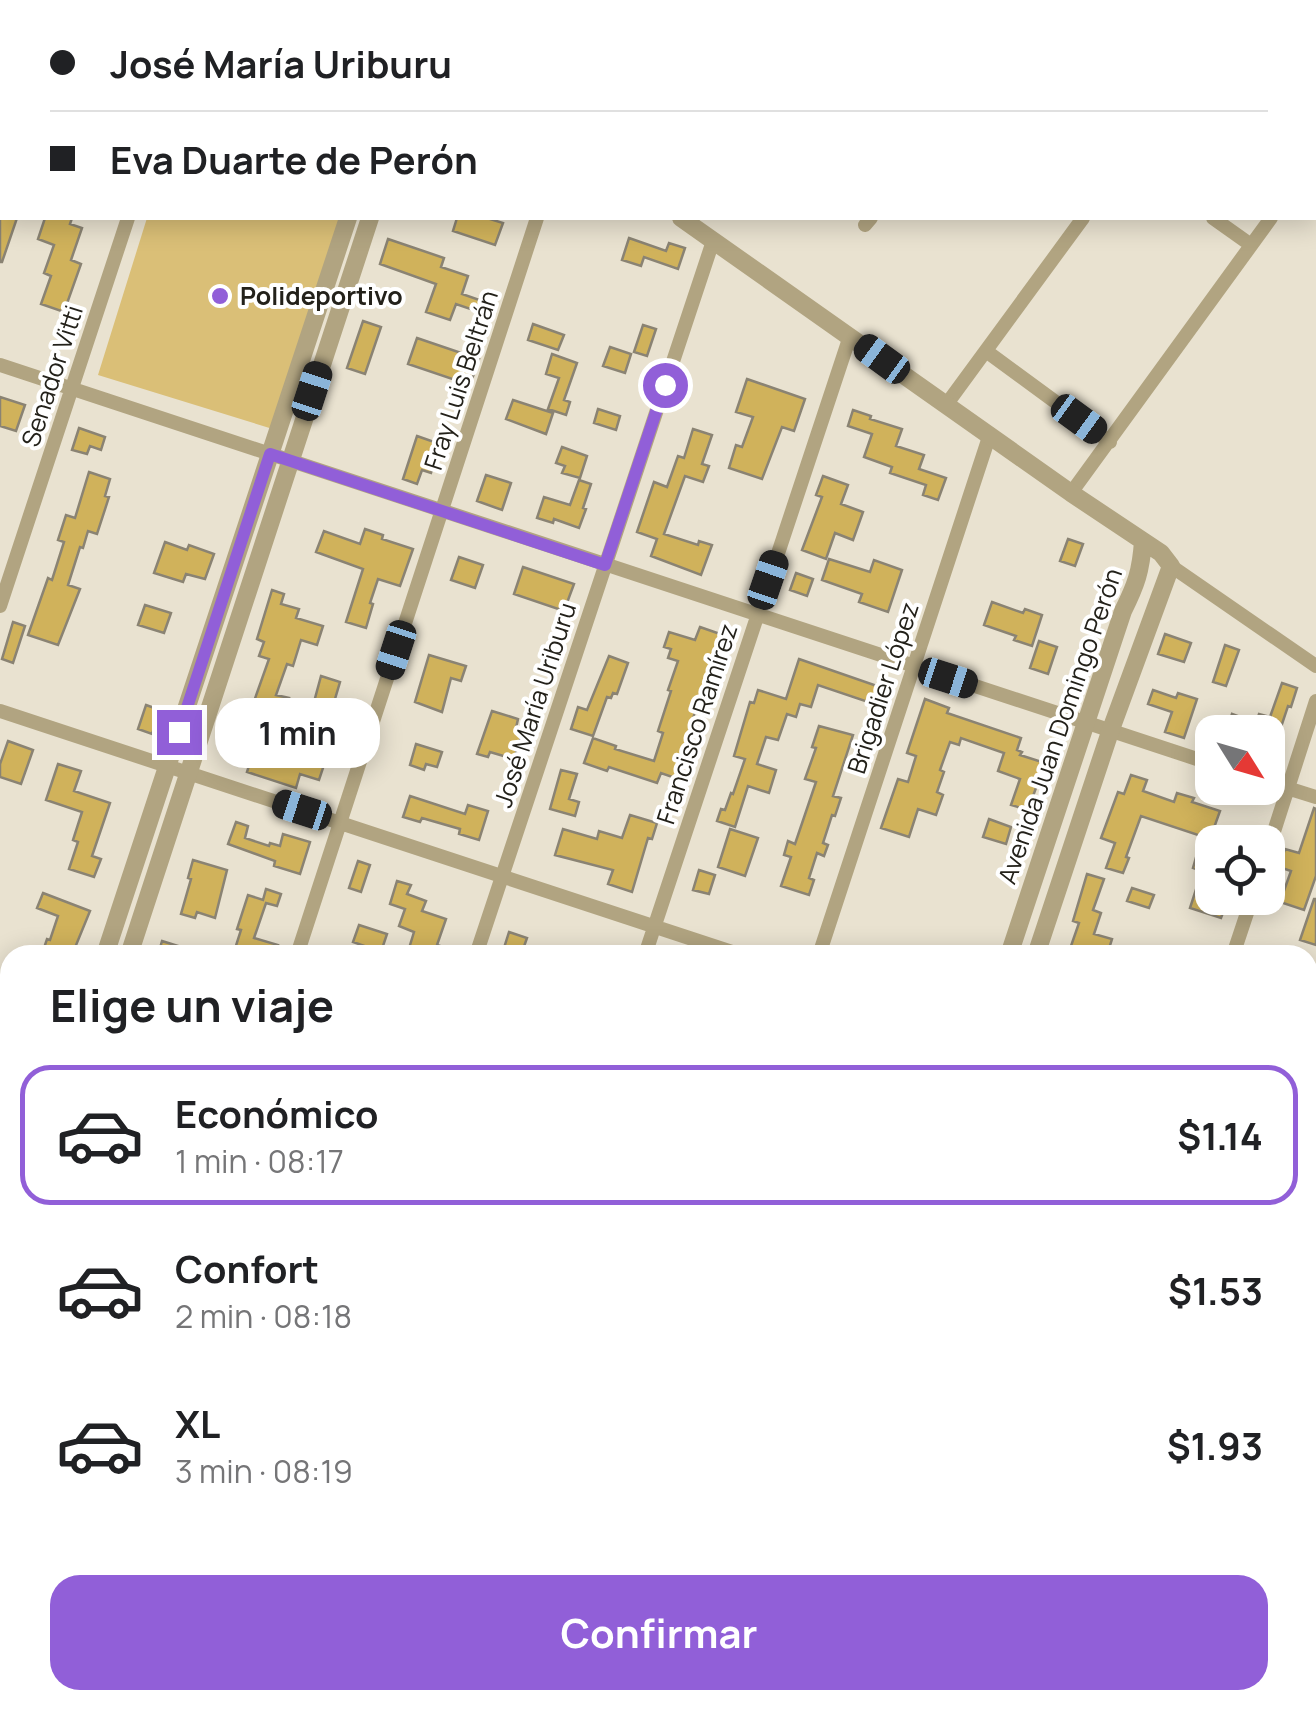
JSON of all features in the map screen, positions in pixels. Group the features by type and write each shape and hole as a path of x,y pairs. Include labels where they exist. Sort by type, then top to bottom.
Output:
{"street":[{"name":"Senador Vitti","path":"0,606 127,220"},
{"path":"108,945 347,220"},
{"path":"132,945 369,220"},
{"name":"Fray Luis Beltrán","path":"300,945 536,220"},
{"path":"683,220 1142,541"},
{"path":"946,405 1082,220"},
{"path":"1217,220 1251,245"},
{"path":"1071,493 1270,220"},
{"name":"José María Uriburu","path":"479,945 713,241"},
{"name":"Francisco Ramírez","path":"647,945 850,336"},
{"path":"986,352 1110,442"},
{"path":"0,365 1195,759"},
{"name":"Brigadier López","path":"821,945 990,434"},
{"name":"Avenida Juan Domingo Perón","path":"1039,945 1110,732 1172,566 1142,541"},
{"name":"Avenida Juan Domingo Perón","path":"1012,945 1123,612 1138,581 1142,541"},
{"path":"1172,566 1316,666"},
{"path":"1276,825 1316,701"},
{"path":"0,710 711,945"},
{"path":"1285,787 1316,797"},
{"path":"1237,945 1247,915"}],"shaded area":[{"name":"Polideportivo","path":"146,220 341,220 276,430 98,375"}],"building":[{"path":"0,220 16,220 2,262"},
{"path":"44,220 71,220 70,224 82,228 71,260 81,264 64,312 41,304 51,276 44,273 54,245 38,239"},
{"path":"456,220 503,223 495,245 453,231"},
{"path":"629,238 666,251 669,243 685,248 678,269 644,257 641,266 622,260"},
{"path":"388,239 444,258 441,267 468,276 462,294 491,304 488,315 456,304 450,320 426,312 436,284 380,264"},
{"path":"363,321 381,327 365,374 347,368"},
{"path":"533,324 564,335 558,350 528,340"},
{"path":"643,325 656,329 647,356 634,352"},
{"path":"417,338 479,359 470,385 408,364"},
{"path":"610,347 631,354 625,373 603,366"},
{"path":"552,354 577,363 564,400 570,402 566,415 548,409 559,378 546,374"},
{"path":"747,379 805,399 794,431 782,427 762,479 729,468 736,445 742,447 753,417 736,412"},
{"path":"0,397 25,405 16,431 0,426"},
{"path":"513,400 553,413 546,434 506,419"},
{"path":"598,409 620,416 616,430 594,423"},
{"path":"853,410 902,429 896,446 924,455 919,469 946,478 938,500 923,495 926,485 890,473 892,467 864,457 872,434 848,426"},
{"path":"79,428 105,437 101,450 90,446 87,454 72,450"},
{"path":"693,429 712,435 702,464 709,466 703,482 685,476 664,534 698,545 699,541 712,545 701,575 651,556 657,539 637,532 654,482 667,487 678,456 684,458"},
{"path":"417,436 440,444 431,473 422,470 417,484 403,479"},
{"path":"562,447 587,456 580,478 562,473 565,466 556,463"},
{"path":"89,472 110,479 105,496 109,497 97,534 88,531 83,548 80,547 68,585 80,589 58,645 28,635 48,578 52,580 64,542 58,540 66,515 75,518"},
{"path":"486,475 511,483 502,510 477,501"},
{"path":"823,476 848,485 841,504 863,512 853,540 835,533 826,559 802,550 822,497 816,495"},
{"path":"579,480 591,484 579,528 537,518 544,497 570,505"},
{"path":"365,529 413,549 400,586 378,579 366,628 346,622 363,569 316,552 324,531 360,544"},
{"path":"1068,539 1083,544 1075,566 1060,561"},
{"path":"165,542 214,554 205,579 186,574 183,582 154,573"},
{"path":"459,557 483,565 475,588 451,580"},
{"path":"829,559 870,572 874,560 902,570 888,612 859,602 862,594 822,580"},
{"path":"523,567 574,584 564,611 514,594"},
{"path":"796,573 813,579 807,596 790,590"},
{"path":"272,590 284,594 281,604 299,609 296,618 323,626 317,645 301,640 293,666 287,664 276,695 289,698 283,716 252,707 269,659 259,656 264,642 257,639"},
{"path":"992,602 1042,615 1032,646 984,625"},
{"path":"145,605 171,613 164,633 138,625"},
{"path":"13,622 25,626 13,663 2,659"},
{"path":"700,627 726,636 713,674 717,676 713,689 707,687 695,712 675,778 661,773 657,783 584,763 593,738 654,761 663,733 658,731 678,661 668,658 671,649 664,647 669,632 695,640"},
{"path":"1165,634 1191,643 1184,662 1158,654"},
{"path":"1039,641 1057,647 1048,674 1030,668"},
{"path":"1225,645 1239,650 1226,686 1213,682"},
{"path":"429,655 466,666 461,681 451,678 442,712 415,702"},
{"path":"609,656 628,663 617,694 607,697 593,736 571,729 578,707 587,710"},
{"path":"799,659 880,687 874,704 818,685 811,707 800,704 796,717 787,714 778,740 766,737 757,764 776,770 769,793 748,786 735,827 717,821 733,794 745,759 734,756 750,702 754,703 758,690 786,699"},
{"path":"321,676 340,682 335,699 341,701 331,739 317,735 327,706 314,702"},
{"path":"1282,683 1297,688 1285,715 1271,715"},
{"path":"1153,690 1176,698 1178,693 1197,699 1184,738 1165,732 1172,712 1148,704"},
{"path":"925,699 949,708 947,713 1021,738 1017,750 1022,752 1020,755 1045,763 1028,810 1011,805 1020,779 998,771 1004,753 961,738 959,745 950,742 940,770 944,772 937,792 943,795 936,815 918,809 909,837 881,828 898,779 908,782 916,756 907,753"},
{"path":"146,705 160,710 152,734 138,729"},
{"path":"492,711 518,719 516,728 523,730 514,759 490,752 488,757 477,754"},
{"path":"819,726 853,735 833,796 841,798 823,843 828,845 824,856 817,853 809,878 814,880 809,895 781,886 791,857 784,855 788,841 795,844 816,782 805,779"},
{"path":"288,739 309,745 304,760 324,765 319,780 300,774 296,788 247,772 253,753 266,756 270,741 286,746"},
{"path":"8,741 33,750 21,784 0,777"},
{"path":"416,744 442,752 437,767 426,764 424,770 410,765"},
{"path":"58,764 81,771 74,791 110,803 92,856 101,859 94,877 69,869 82,812 46,800"},
{"path":"561,770 577,774 569,799 579,802 575,816 550,809"},
{"path":"1131,775 1147,780 1143,791 1174,802 1177,793 1194,798 1195,805 1220,811 1215,825 1195,825 1195,834 1141,816 1123,873 1106,868 1115,843 1101,838 1118,792 1124,794"},
{"path":"410,796 465,814 468,805 488,811 479,840 459,834 460,829 403,817"},
{"path":"1314,808 1316,876 1304,910 1285,904 1291,871 1285,869 1285,849 1299,853"},
{"path":"630,815 657,823 652,839 648,838 632,892 608,884 613,870 555,855 563,829 597,839 599,831 622,838"},
{"path":"989,819 1011,827 1006,844 983,837"},
{"path":"236,822 248,826 245,838 269,846 280,846 283,834 310,842 300,874 228,844"},
{"path":"730,829 758,838 745,876 718,867"},
{"path":"193,860 227,870 215,918 197,912 195,918 181,914"},
{"path":"358,861 370,865 361,892 349,888"},
{"path":"699,870 715,875 709,894 693,890"},
{"path":"1087,874 1104,879 1093,910 1101,913 1094,934 1112,939 1110,945 1071,945 1079,923 1073,921"},
{"path":"397,881 411,885 407,894 426,901 422,911 446,919 437,945 410,945 414,932 399,926 405,909 390,904"},
{"path":"1132,888 1154,895 1149,908 1127,901"},
{"path":"266,889 281,894 277,906 266,903 254,938 278,945 236,945 248,895 263,900"},
{"path":"43,893 90,911 76,945 45,945 58,916 37,908"},
{"path":"1316,899 1316,945 1300,940"},
{"path":"359,925 387,934 383,945 353,942"},
{"path":"509,932 527,938 525,945 505,945"}],"place":[{"name":"Polideportivo","path":"220,296"}],"route":[{"path":"179,732 270,454 605,565 665,385"}]}
